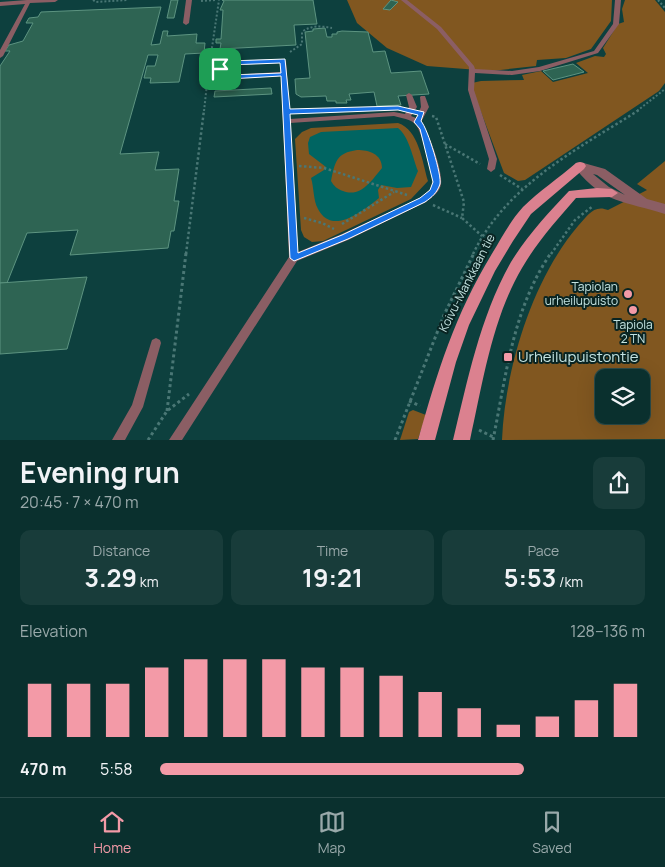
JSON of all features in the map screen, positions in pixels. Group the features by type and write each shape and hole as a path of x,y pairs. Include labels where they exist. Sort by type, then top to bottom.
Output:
{"main road":[{"name":"Koivu-Mankkaan tie","path":"426,440 448,362 462,324 490,268 508,237 528,211 580,166"},
{"path":"461,440 485,342 495,309 511,274 553,216 573,194 612,193"}],"street":[{"path":"580,166 591,180 612,193 622,198 642,201 665,209"},
{"path":"580,166 601,172 642,201"}],"lane":[{"path":"0,4 55,0"},
{"path":"186,23 189,0"},
{"path":"404,0 439,28 472,67 471,90 493,159 491,169"},
{"path":"471,71 512,73 540,69 596,52 616,24 618,0"},
{"path":"0,56 29,1"},
{"path":"284,74 229,77 219,73 222,65 229,63 283,61 288,121 294,258"},
{"path":"407,117 413,107 409,95"},
{"path":"175,440 294,258 423,200 433,192 437,182 420,118 425,107 423,97"},
{"path":"288,121 394,114 420,118"},
{"path":"118,440 137,407 156,343"}],"path":[{"path":"93,0 96,2 128,0"},
{"path":"167,411 217,0 201,1"},
{"path":"658,0 665,8"},
{"path":"290,52 302,44 302,32 304,29 314,26 332,28"},
{"path":"420,118 436,118 464,202 462,218 482,236"},
{"path":"298,166 324,168 380,188"},
{"path":"334,229 394,192"},
{"path":"493,440 508,357 518,317 532,284 552,250 573,222 585,211 612,193"},
{"path":"302,217 334,229 342,238"}],"shaded area":[{"path":"347,0 612,0 611,21 591,49 566,58 537,60 536,66 491,71 427,66 387,48 357,23"},
{"path":"625,0 655,0 665,12 665,83 659,91 525,180 518,181 504,173 472,88 472,83 524,80 522,75 541,71 553,82 588,73 576,63 595,56 604,57 606,54 603,48 618,24 624,22 622,9"},
{"path":"398,123 411,132 415,139 428,181 411,199 323,241 312,242 304,237 301,230 295,139 302,132 311,128"},
{"path":"665,161 665,439 502,440 504,413 515,355 524,327 547,272 562,248 588,215 599,209 608,210 647,190 637,184"},
{"path":"413,410 426,415 418,439 400,440 409,412"}],"water":[{"path":"398,128 408,142 418,171 411,187 397,188 381,185 378,190 379,198 348,219 339,221 324,217 316,205 311,178 326,167 309,154 308,143 310,137 321,132","holes":["362,150 377,156 380,159 382,168 366,187 361,190 349,193 339,189 331,181 335,164 345,153"]}],"building":[{"path":"171,0 178,0 174,18 167,18"},
{"path":"222,0 313,0 317,24 294,25 296,45 220,49 221,43 216,43 216,39 221,39 223,10 220,10 224,1"},
{"path":"391,0 398,2 390,10 383,9"},
{"path":"161,7 151,45 160,44 163,31 168,31 167,36 197,34 196,43 205,43 204,53 185,54 179,82 150,83 151,78 144,78 147,66 155,66 158,55 148,55 120,154 159,152 155,170 179,169 174,201 179,201 174,231 171,231 168,248 70,255 78,230 27,233 7,283 0,283 0,66 10,51 5,51 9,45 23,41 33,23 26,23 29,18 38,17 41,12"},
{"path":"325,28 327,37 332,37 332,34 342,31 368,32 373,52 385,51 391,73 421,71 429,94 398,96 401,105 377,106 374,92 349,94 351,100 346,100 347,103 327,101 326,96 301,97 296,94 295,79 310,78 305,32"},
{"path":"573,64 584,72 553,80 543,71"},
{"path":"271,88 272,94 214,97 215,91"},
{"path":"87,277 67,349 0,354 0,283"}],"place":[{"name":"Tapiolan urheilupuisto","path":"628,294"},
{"name":"Tapiola 2 TN","path":"633,310"},
{"name":"Urheilupuistontie","path":"508,357"}],"route":[{"path":"283,61 287,112 398,108 422,114 418,122 424,129 437,182 433,192 423,200 345,237 294,258 284,74 229,77 222,76 219,73 220,69 222,65 229,63 283,61"}]}
